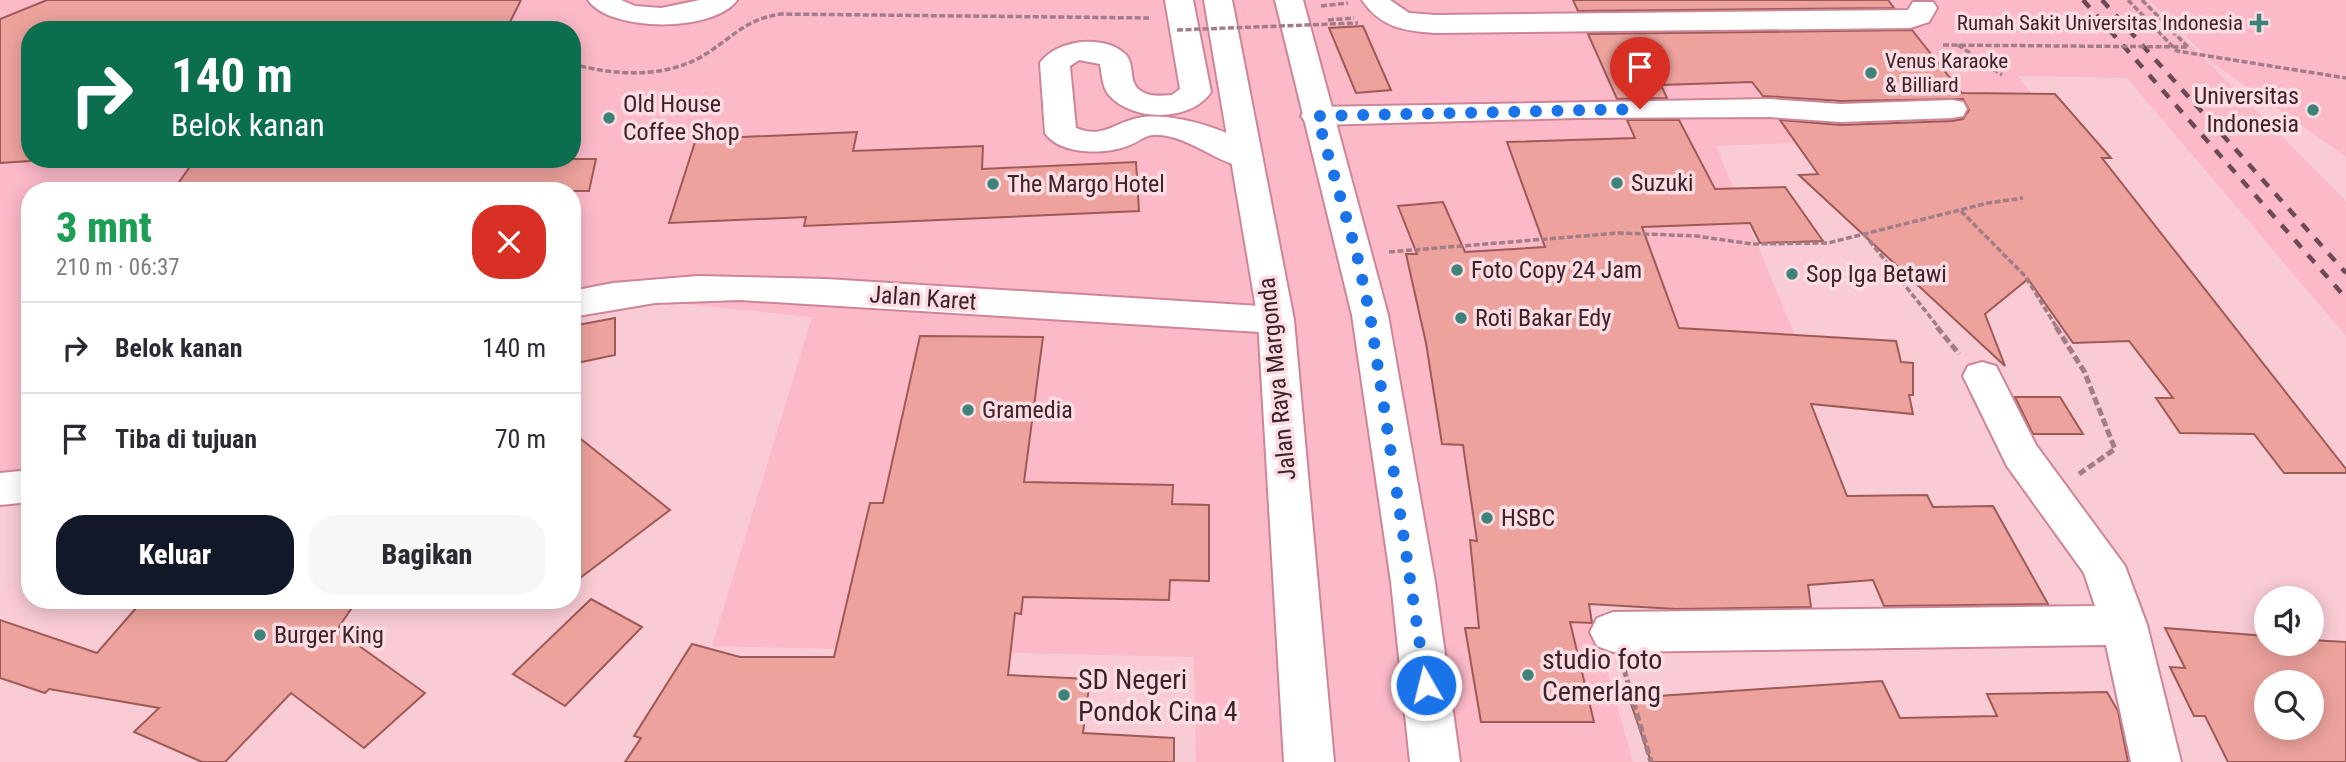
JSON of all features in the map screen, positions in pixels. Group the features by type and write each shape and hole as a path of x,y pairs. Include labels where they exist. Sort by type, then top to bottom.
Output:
{"main road":[{"path":"602,0 611,7 632,14 659,16 688,12 723,0"},
{"path":"1289,0 1317,116 1357,255 1386,407 1435,762"},
{"path":"1376,0 1388,16 1399,21 1435,24 1785,18 1910,19 1919,16 1923,8"},
{"path":"1219,4 1179,13 1196,92 1180,104 1156,105 1132,100 1120,89 1114,59 1095,49 1064,54 1055,63 1061,133 1074,140 1096,140 1120,138 1138,127 1169,127 1209,137 1247,159"},
{"name":"Jalan Raya Margonda","path":"1219,4 1276,320 1309,762"},
{"path":"1317,116 1575,109 1769,108 1841,113 1952,109"},
{"name":"Jalan Karet","path":"581,302 619,293 648,290 802,290 1276,320"},
{"path":"1982,376 2021,455 2103,565 2124,625 2150,727 2156,762"},
{"path":"1613,632 2124,625"}],"path":[{"path":"2128,0 2177,51 2346,78"},
{"path":"1943,44 2188,47 2142,0"},
{"path":"1179,13 1358,23"},
{"path":"581,66 618,74 656,71 692,63 737,27 757,17 780,14 1149,19"},
{"path":"1958,45 2002,75"},
{"path":"1357,255 1619,233 1696,236 1752,244 1828,243 2023,198"},
{"path":"1960,211 2025,276 2084,372 2115,449 2051,495"},
{"path":"1864,234 1966,362 1982,376"},
{"path":"1613,632 1651,762"}],"shaded area":[{"path":"0,0 2146,0 2346,201 2346,336 2127,78 2018,76 2063,133 1716,146 1800,347 1515,348 1633,762 1196,762 1194,657 712,646 812,317 675,303 581,310 581,182 21,182 21,474 0,478"},
{"name":"Universitas Indonesia","path":"2149,0 2346,0 2346,157 2213,63"}],"building":[{"path":"47,0 521,0 510,21 21,21 21,162 0,163 0,19"},
{"path":"1573,0 1888,0 1894,8 1578,11"},
{"path":"1363,26 1391,90 1356,93 1329,28"},
{"path":"1912,30 1962,93 2055,94 2111,158 2102,158 2346,469 2346,473 2284,473 2254,434 2180,433 2156,398 2173,398 2129,341 2073,343 2028,279 1985,314 2005,366 1799,175 1818,174 1780,120 1841,125 1952,121 1963,119 1969,110 1963,99 1841,101 1763,96 1752,82 1661,85 1667,98 1617,99 1588,34"},
{"path":"1627,120 1679,120 1715,189 1785,187 1823,241 1760,243 1750,223 1642,227 1679,328 1896,341 1901,362 1913,363 1913,395 1909,395 1913,414 1811,404 1847,496 1927,495 1933,507 1993,506 2048,604 1884,606 1873,580 1808,585 1811,607 1676,609 1589,604 1592,623 1570,622 1594,722 1481,722 1465,628 1479,628 1470,540 1477,541 1463,445 1442,444 1426,343 1406,254 1417,254 1398,206 1443,202 1465,252 1545,247 1507,142 1635,138"},
{"path":"857,132 853,151 983,146 982,169 1136,162 1139,211 804,226 806,217 669,223 696,139"},
{"path":"581,159 596,159 589,191 581,191 581,182 179,182 189,168 581,168"},
{"path":"615,318 615,355 581,362 581,324"},
{"path":"920,336 1043,337 1024,482 1173,485 1172,504 1209,505 1209,581 1170,580 1169,600 1023,597 1021,614 1015,613 1008,675 1090,679 1083,733 1174,738 1174,762 625,762 641,738 634,736 692,644 740,657 834,657 870,503 883,503"},
{"path":"2015,397 2060,397 2083,434 2033,434"},
{"path":"581,439 670,510 581,577"},
{"path":"591,599 642,627 565,706 513,674"},
{"path":"135,609 351,609 337,630 425,693 364,748 291,693 225,762 202,762 134,732 159,708 49,689 45,693 0,678 0,620 97,653"},
{"path":"2165,628 2254,635 2254,656 2324,656 2324,641 2346,642 2346,762 2228,762 2205,716 2194,716 2170,667 2185,668"},
{"path":"1882,681 1900,718 1997,716 1987,694 2107,692 2118,711 2128,762 1651,762 1629,698"}],"railway":[{"path":"2083,0 2346,298"},
{"path":"2102,0 2346,273"}],"place":[{"name":"Rumah Sakit Universitas Indonesia","path":"2259,23"},
{"name":"Venus Karaoke & Billiard","path":"1871,73"},
{"name":"Universitas Indonesia","path":"2313,110"},
{"name":"Old House Coffee Shop","path":"609,118"},
{"name":"Suzuki","path":"1617,183"},
{"name":"The Margo Hotel","path":"993,184"},
{"name":"Foto Copy 24 Jam","path":"1457,270"},
{"name":"Sop Iga Betawi","path":"1792,274"},
{"name":"Roti Bakar Edy","path":"1461,318"},
{"name":"Gramedia","path":"968,410"},
{"name":"HSBC","path":"1487,518"},
{"name":"Burger King","path":"260,635"},
{"name":"studio foto Cemerlang","path":"1528,675"},
{"name":"SD Negeri Pondok Cina 4","path":"1064,695"}],"route":[{"path":"1426,685 1413,582 1370,315 1357,255 1317,116 1640,109"}]}
